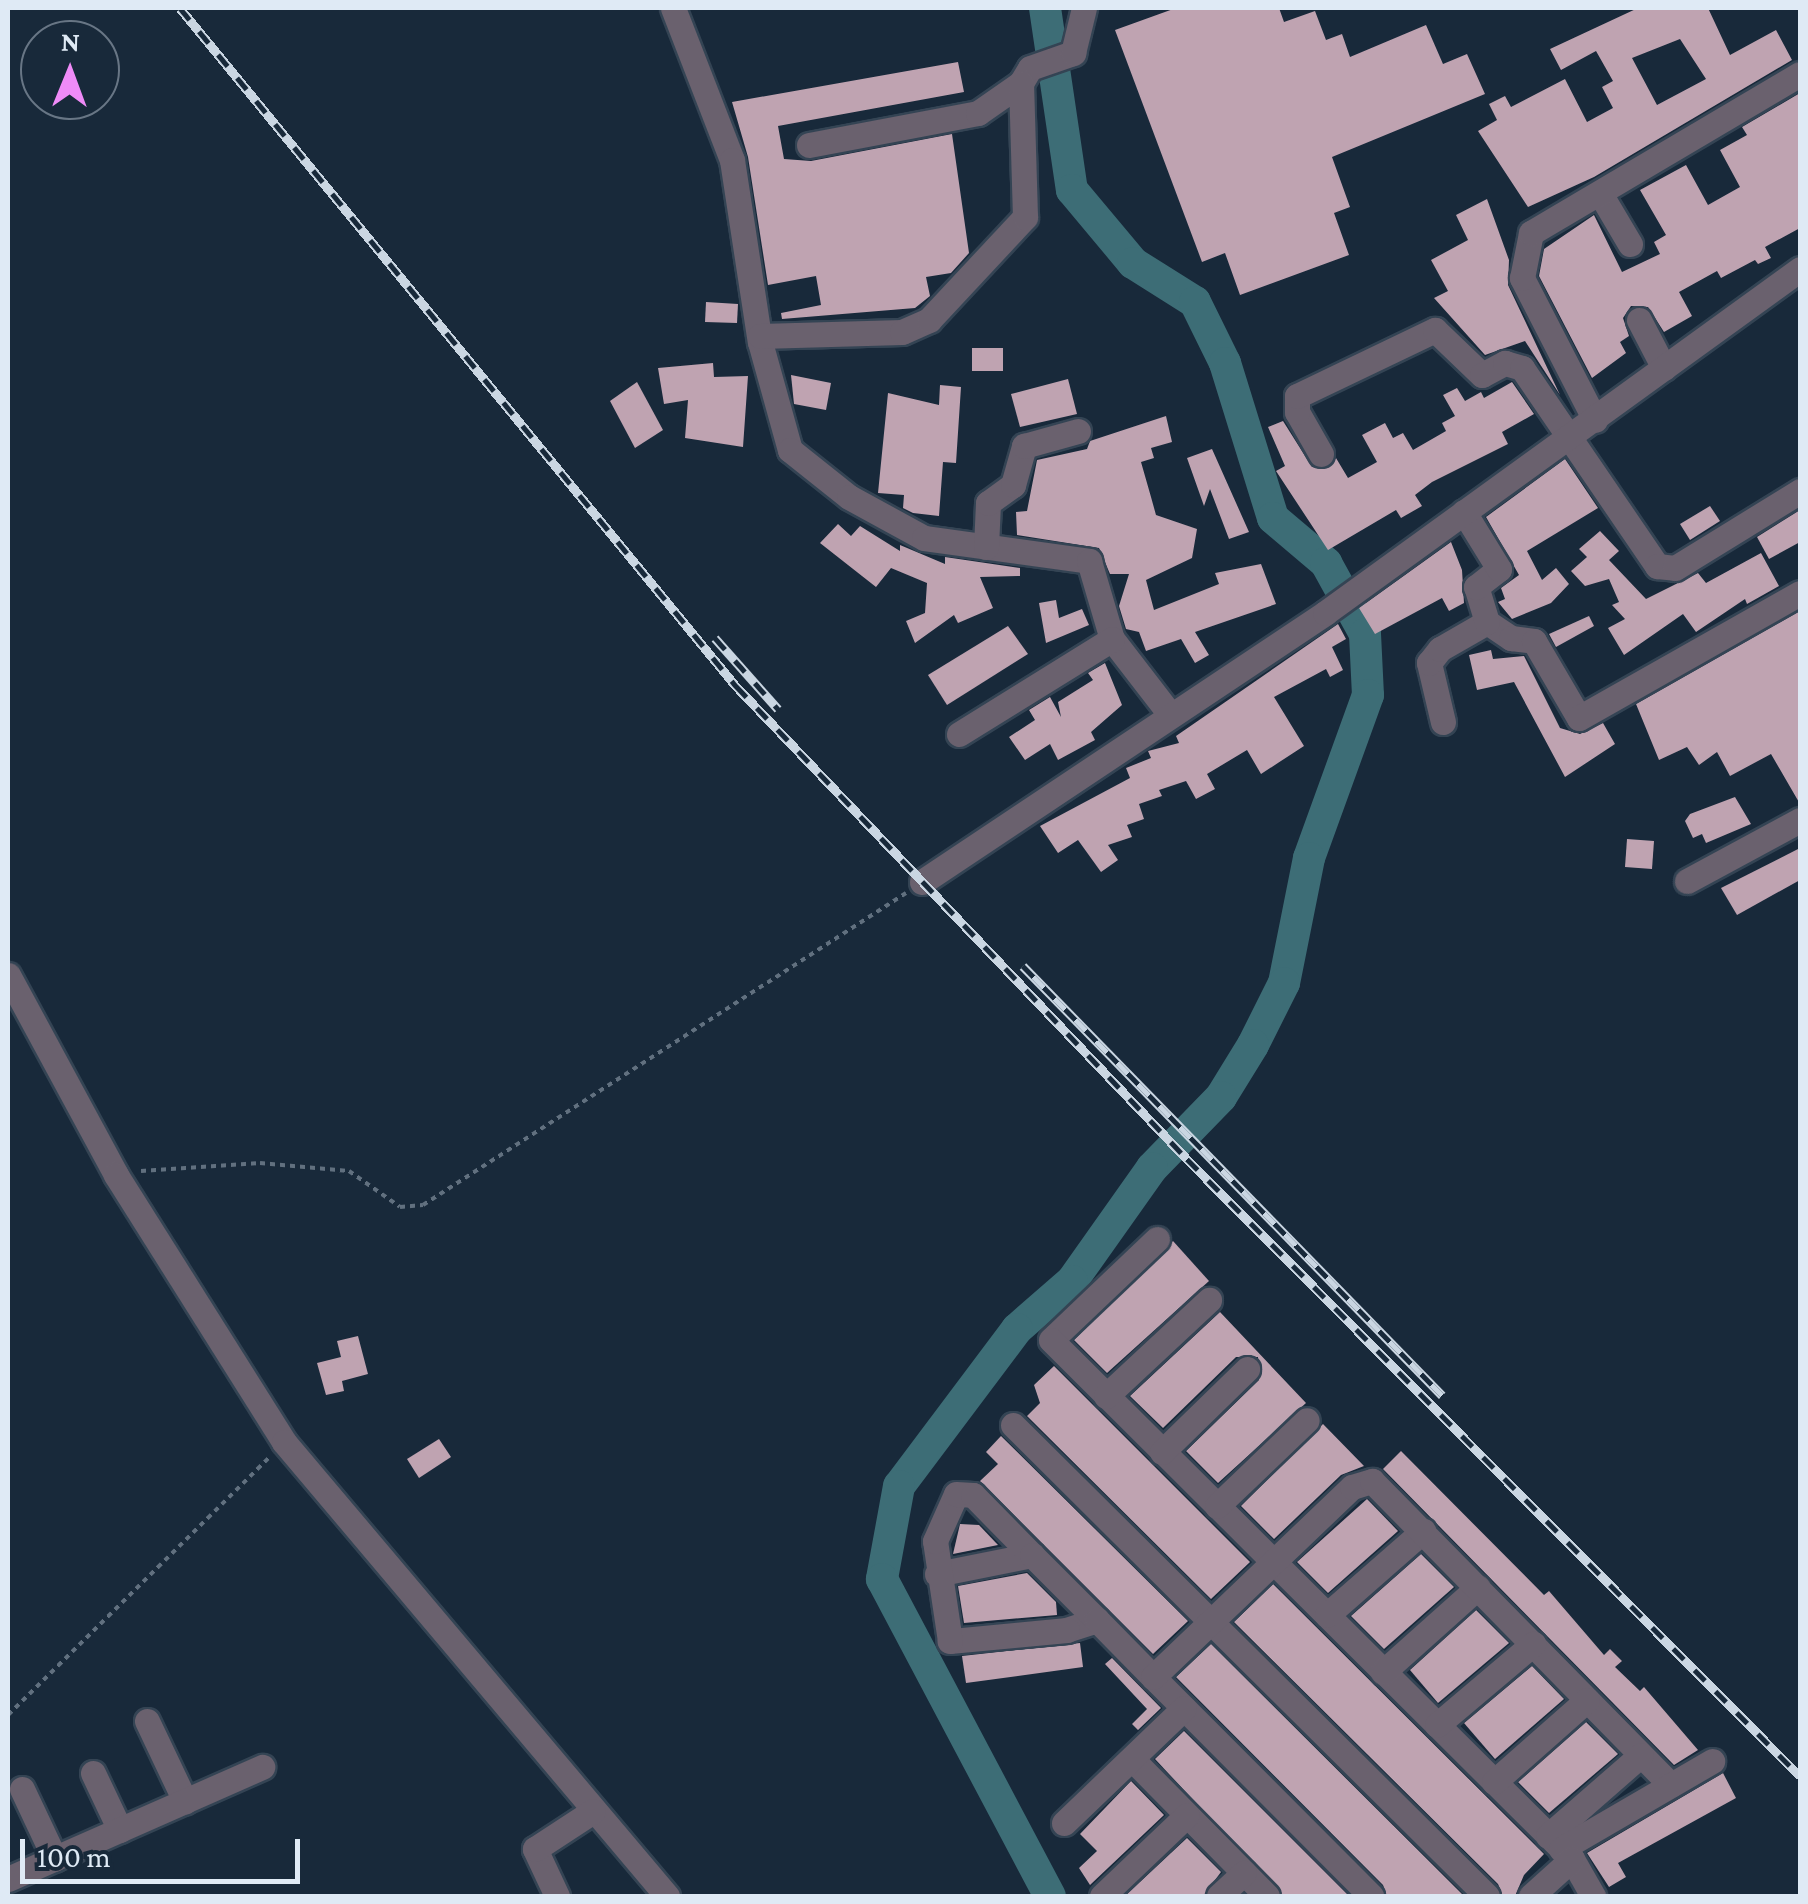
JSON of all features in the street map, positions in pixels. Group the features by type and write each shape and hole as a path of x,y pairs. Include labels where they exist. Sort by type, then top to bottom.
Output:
{"street":[{"path":"673,8 732,160 760,339 790,450 883,520 924,538 1089,560 1112,639 1169,713"},
{"path":"810,145 971,115 1025,75 1068,57 1084,8"},
{"path":"1595,420 1525,286 1521,264 1531,234 1800,74"},
{"path":"760,339 902,332 929,320 1025,217 1025,75"},
{"path":"1601,195 1630,244"},
{"path":"922,882 1169,713 1324,613 1800,269"},
{"path":"1638,320 1664,368"},
{"path":"1321,454 1297,412 1296,396 1435,330 1482,375 1506,363 1522,368 1662,568 1674,568 1800,491"},
{"path":"986,547 988,504 1012,485 1024,446 1078,431"},
{"path":"1464,512 1499,564 1476,587 1487,622 1512,638 1534,642 1579,718 1800,592"},
{"path":"1443,722 1429,664 1487,622"},
{"path":"958,734 1112,639"},
{"path":"1688,881 1800,820"},
{"path":"8,975 116,1175 284,1442 667,1896"},
{"path":"1157,1238 1050,1336 1560,1848 1592,1896"},
{"path":"1106,1396 1209,1300"},
{"path":"1162,1452 1247,1369"},
{"path":"1217,1506 1307,1420"},
{"path":"1013,1425 1488,1896"},
{"path":"1154,1677 1272,1561 1364,1481 1380,1487 1671,1785"},
{"path":"1096,1620 1068,1630 954,1644 937,1574 935,1541 963,1490 1032,1555 1370,1896"},
{"path":"1327,1616 1423,1531"},
{"path":"937,1574 1032,1555"},
{"path":"1383,1672 1478,1587"},
{"path":"1436,1724 1533,1644"},
{"path":"1494,1782 1587,1700"},
{"path":"1064,1823 1184,1708"},
{"path":"147,1721 185,1801"},
{"path":"1531,1896 1560,1848 1642,1755"},
{"path":"1132,1760 1267,1896"},
{"path":"1560,1848 1712,1762"},
{"path":"8,1880 262,1767"},
{"path":"93,1773 120,1830"},
{"path":"22,1789 55,1859"},
{"path":"557,1896 535,1850 592,1811"},
{"path":"1102,1896 1187,1815"},
{"path":"1220,1896 1244,1873"}],"path":[{"path":"116,1175 260,1163 349,1170 400,1207 416,1207 470,1180 922,882"},
{"path":"8,1715 284,1442"}],"building":[{"path":"1176,8 1279,8 1284,22 1315,11 1326,40 1342,34 1350,57 1426,25 1443,64 1467,54 1485,94 1332,157 1350,207 1334,213 1349,255 1240,295 1225,253 1202,262 1115,30"},
{"path":"1638,8 1708,8 1730,55 1776,30 1792,60 1594,177 1528,207 1478,131 1497,120 1489,104 1505,96 1511,107 1565,79 1587,122 1613,108 1602,87 1613,81 1596,51 1561,70 1550,49","holes":["1680,39 1706,79 1657,105 1632,58"]},
{"path":"958,62 964,92 778,126 784,159 811,161 952,134 969,253 951,273 926,277 930,296 915,308 782,319 781,313 821,305 816,276 768,285 748,157 732,102"},
{"path":"1800,93 1800,228 1765,247 1771,258 1758,264 1755,260 1721,278 1717,271 1679,292 1692,316 1664,332 1648,307 1631,306 1623,318 1629,336 1620,342 1626,353 1592,378 1539,276 1544,249 1594,215 1622,272 1660,254 1654,242 1666,235 1640,190 1686,165 1708,205 1740,187 1720,150 1747,135 1742,127"},
{"path":"1487,199 1509,260 1508,285 1560,395 1525,341 1485,355 1434,298 1448,291 1431,260 1468,240 1456,215"},
{"path":"706,302 738,304 737,323 705,322"},
{"path":"972,348 1003,348 1003,371 972,371"},
{"path":"713,363 714,377 748,376 743,447 685,438 688,400 664,404 658,368"},
{"path":"791,375 831,383 826,410 794,404"},
{"path":"1068,379 1077,414 1020,427 1011,394"},
{"path":"637,382 663,430 635,448 610,401"},
{"path":"1512,382 1534,414 1502,432 1508,444 1432,482 1415,495 1422,506 1401,518 1396,510 1328,550 1276,471 1285,466 1268,427 1283,421 1312,467 1328,468 1336,458 1348,478 1377,462 1362,435 1385,423 1393,438 1403,433 1413,450 1446,431 1442,423 1455,416 1443,395 1457,388 1465,401 1481,392 1484,398"},
{"path":"940,385 961,387 956,463 943,462 939,516 903,508 904,495 878,493 888,393 939,405"},
{"path":"1166,416 1172,442 1151,448 1154,458 1141,462 1156,515 1197,529 1192,558 1146,580 1154,610 1219,584 1215,573 1261,564 1276,604 1195,632 1209,655 1195,663 1181,639 1146,651 1139,632 1126,629 1119,606 1129,574 1110,574 1099,548 1017,535 1016,512 1027,511 1037,460 1087,449 1090,441"},
{"path":"1212,449 1249,532 1229,539 1210,489 1204,506 1187,458"},
{"path":"1565,459 1598,508 1527,551 1542,580 1556,568 1569,584 1551,603 1512,619 1498,602 1505,599 1501,588 1519,575 1486,517"},
{"path":"1710,506 1720,521 1690,540 1680,524"},
{"path":"1800,510 1800,542 1769,559 1757,537"},
{"path":"838,524 851,536 860,526 900,551 900,545 945,564 945,557 1020,568 1020,576 980,577 993,608 958,623 954,615 915,643 906,621 925,613 927,583 891,568 876,587 820,543"},
{"path":"1600,531 1619,551 1609,560 1646,599 1698,573 1706,583 1761,553 1779,586 1747,604 1745,599 1696,632 1683,614 1624,655 1608,628 1625,619 1612,605 1619,602 1609,579 1585,586 1571,571 1587,557 1579,549"},
{"path":"1451,542 1462,570 1464,603 1449,611 1442,598 1375,634 1359,608"},
{"path":"1056,600 1059,618 1082,609 1089,625 1046,643 1039,603"},
{"path":"1800,611 1800,804 1771,754 1730,776 1717,752 1699,765 1687,747 1659,760 1636,704"},
{"path":"1589,616 1594,626 1556,647 1549,634"},
{"path":"1338,624 1346,639 1332,647 1343,670 1330,677 1326,669 1274,697 1304,746 1261,774 1247,750 1207,774 1215,789 1196,799 1186,781 1159,790 1162,796 1139,804 1144,819 1127,825 1132,837 1108,845 1118,860 1101,872 1078,840 1058,853 1040,826 1130,778 1126,768 1151,758 1148,751 1179,743 1176,736"},
{"path":"1008,626 1028,654 947,705 928,675"},
{"path":"1491,650 1493,659 1524,656 1560,728 1580,734 1603,723 1615,744 1565,777 1514,682 1477,690 1469,655"},
{"path":"1105,663 1122,705 1091,732 1095,740 1058,760 1050,744 1025,760 1009,737 1035,720 1029,710 1050,697 1061,717 1058,702 1093,680 1088,673"},
{"path":"1735,797 1751,824 1706,843 1702,834 1693,838 1685,821 1690,814"},
{"path":"1627,839 1654,841 1652,869 1625,867"},
{"path":"1800,848 1800,880 1737,915 1721,888"},
{"path":"1173,1241 1209,1281 1107,1373 1074,1340"},
{"path":"1220,1312 1306,1403 1218,1483 1186,1451 1259,1380 1258,1357 1236,1357 1163,1428 1130,1396"},
{"path":"358,1336 368,1374 342,1381 344,1391 326,1395 317,1363 341,1357 337,1341"},
{"path":"1054,1366 1250,1562 1211,1599 1027,1416 1040,1403 1034,1385"},
{"path":"1323,1424 1364,1466 1341,1475 1274,1539 1241,1506"},
{"path":"1001,1436 1188,1621 1153,1654 980,1481 998,1464 986,1452"},
{"path":"439,1439 451,1457 419,1478 407,1459"},
{"path":"1401,1451 1544,1595 1549,1591 1604,1655 1610,1649 1622,1661 1615,1667 1640,1691 1644,1687 1698,1750 1674,1765 1383,1469"},
{"path":"1367,1499 1398,1531 1328,1593 1297,1562"},
{"path":"960,1524 979,1525 998,1545 953,1554"},
{"path":"1421,1554 1454,1587 1384,1649 1351,1616"},
{"path":"1027,1573 1056,1602 1057,1615 964,1623 958,1586"},
{"path":"1273,1584 1544,1854 1524,1875 1515,1896 1503,1896 1498,1884 1234,1622"},
{"path":"1476,1610 1509,1643 1438,1703 1410,1670"},
{"path":"1080,1643 1083,1667 966,1683 962,1656"},
{"path":"1211,1644 1464,1896 1387,1896 1383,1885 1176,1677"},
{"path":"1112,1658 1161,1708 1138,1730 1132,1724 1147,1709 1105,1664"},
{"path":"1532,1666 1564,1699 1495,1759 1464,1723"},
{"path":"1586,1722 1618,1754 1549,1813 1518,1782"},
{"path":"1184,1731 1349,1896 1283,1896 1155,1759"},
{"path":"1723,1773 1736,1798 1618,1863 1626,1877 1609,1887 1587,1853"},
{"path":"1131,1781 1164,1815 1090,1885 1079,1868 1097,1851 1080,1834"},
{"path":"1187,1838 1221,1872 1203,1896 1125,1896"}],"waterway":[{"path":"1045,8 1072,190 1133,263 1195,302 1225,363 1273,518 1326,563 1365,634 1368,695 1309,858 1284,983 1253,1045 1221,1097 1152,1168 1072,1281 1017,1329 899,1486 882,1579 1050,1896"}],"railway":[{"path":"180,8 736,686 1187,1159 1800,1776"},
{"path":"715,638 778,709"},
{"path":"1023,966 1442,1395"}]}
